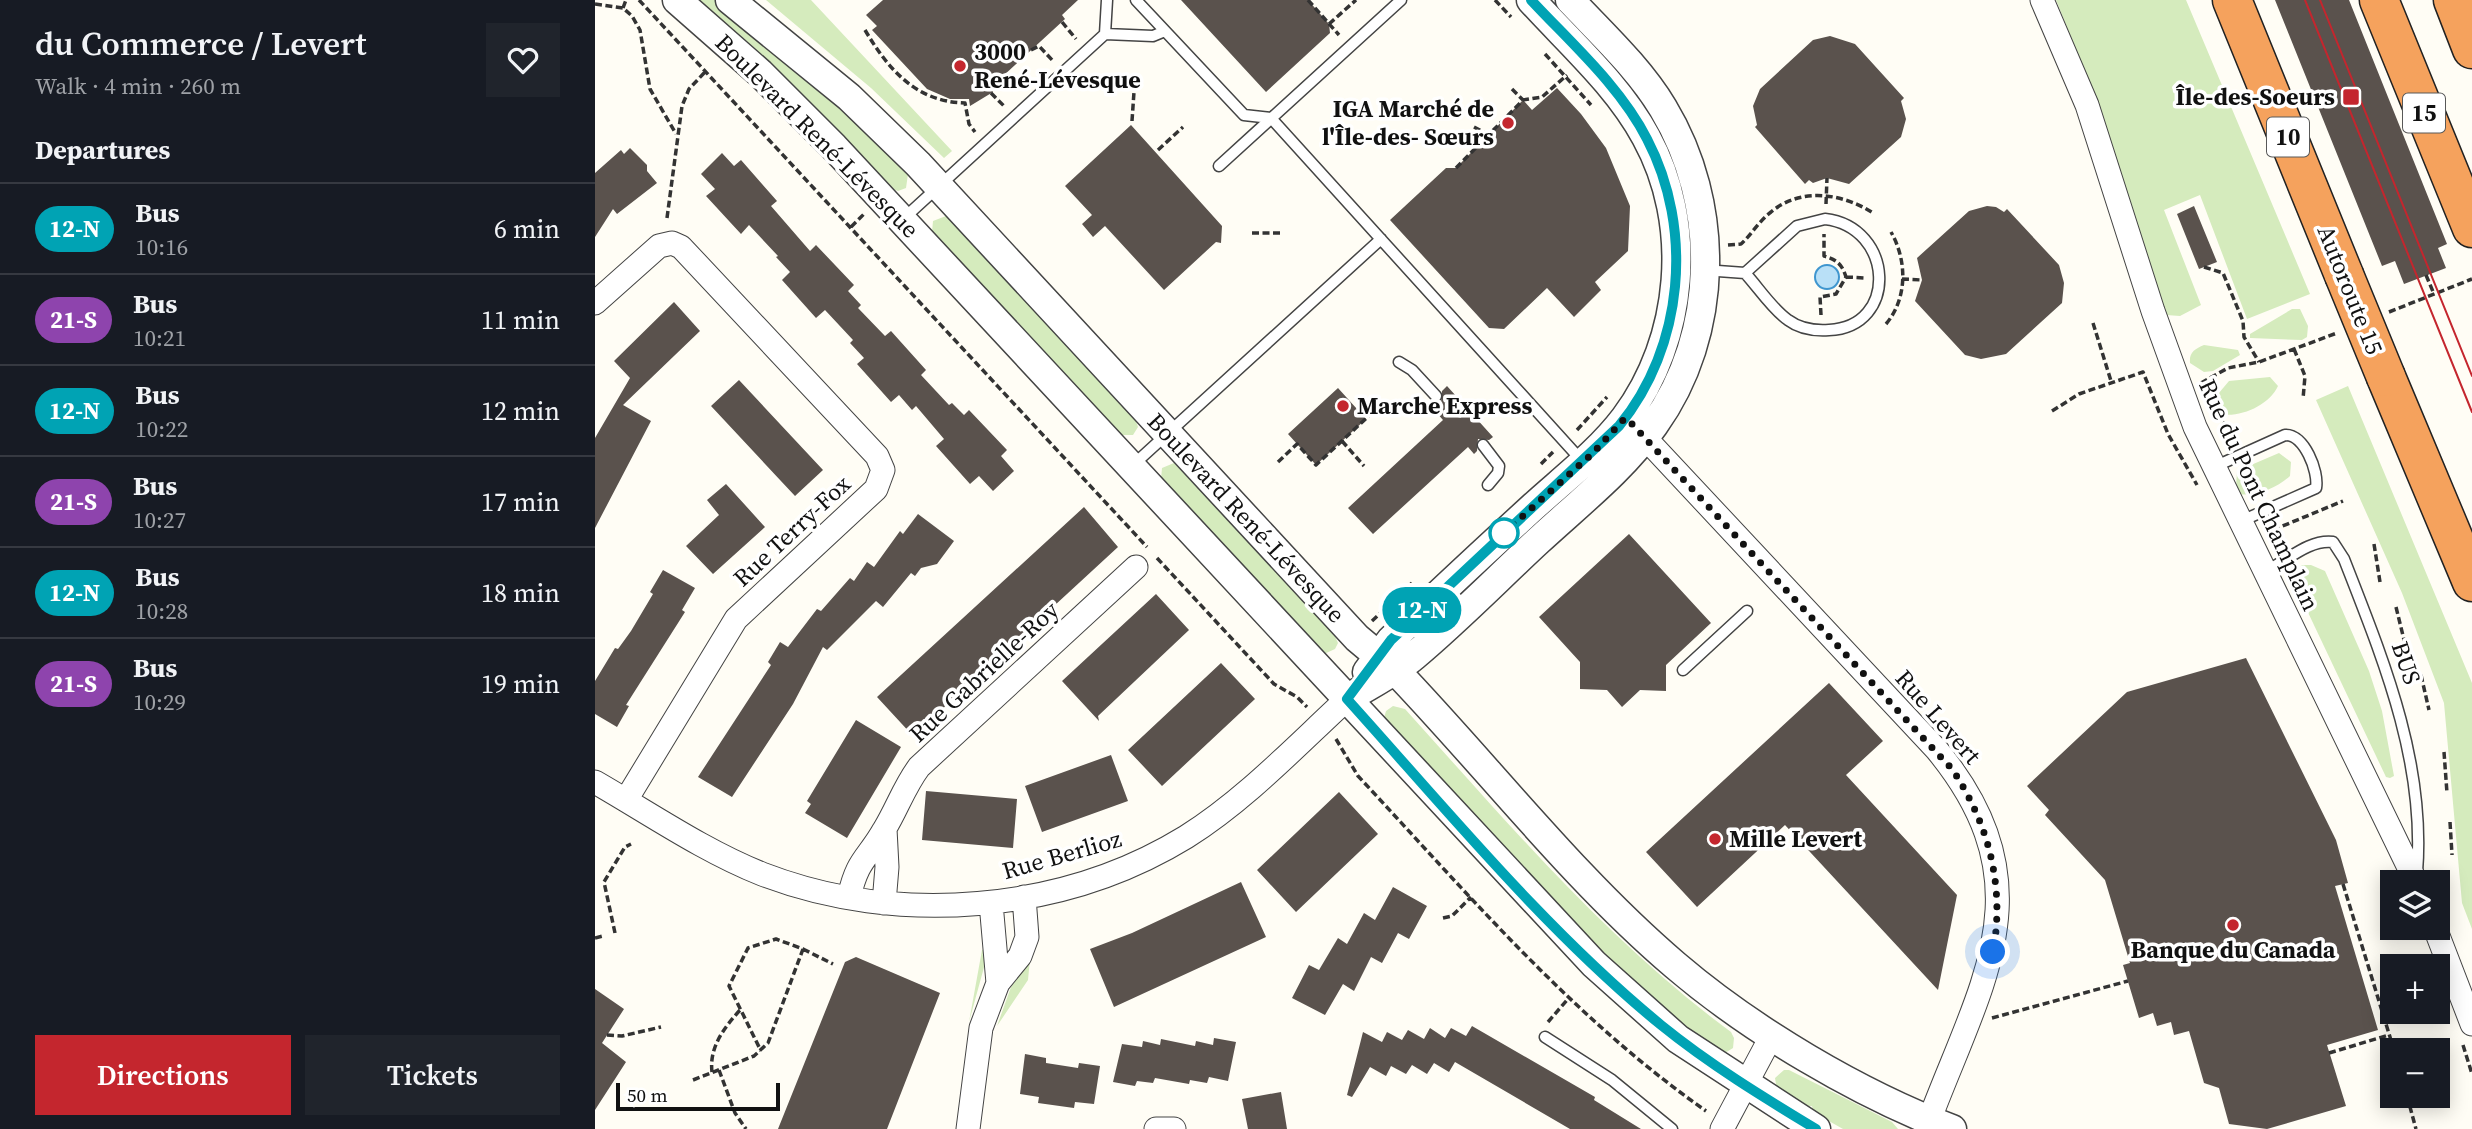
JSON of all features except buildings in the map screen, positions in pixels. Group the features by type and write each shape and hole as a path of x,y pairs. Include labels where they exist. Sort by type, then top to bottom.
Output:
{"highway":[{"name":"Autoroute 15","path":"2232,0 2471,581"},
{"name":"15","path":"2379,0 2471,227"},
{"path":"2453,0 2472,49"}],"street":[{"name":"Boulevard René-Lévesque","path":"677,0 785,97 902,220 1547,917 1611,982 1678,1039 1816,1129"},
{"name":"Boulevard René-Lévesque","path":"730,0 849,97 939,186 1357,638 1386,663 1638,931 1684,973 1772,1035 1936,1126"},
{"path":"1386,663 1412,657 1591,492 1635,427 1646,384 1691,269 1699,199 1675,130 1647,86 1570,0"},
{"name":"Rue du Pont Champlain","path":"2042,0 2087,105 2212,468 2410,870"},
{"path":"1521,9 1606,82 1647,138 1691,269"},
{"name":"Rue Terry-Fox","path":"595,303 659,246 672,243 681,247 877,456 883,470 876,489 736,619 626,800"},
{"path":"1347,699 1386,663 1398,633 1583,462 1635,427"},
{"name":"Rue Levert","path":"1635,427 1937,750 1963,785 1987,839 1999,912 1989,971 1969,1021 1936,1126"},
{"name":"Rue Gabrielle-Roy","path":"849,897 859,863 885,829 894,806 919,767 1136,567"},
{"name":"Rue Berlioz","path":"595,782 749,868 793,884 884,902 935,905 991,903 1024,897 1117,869 1186,837 1260,778 1347,699"},
{"name":"Rue Gabrielle-Roy","path":"884,902 887,867 885,829"},
{"path":"968,1129 981,1028 998,982 1020,956 1027,937 1024,897"},
{"path":"991,903 998,982"},
{"path":"2440,940 2472,1024"},
{"path":"1715,1120 1744,1084 1772,1035"},
{"path":"1156,1129 1174,1129"}],"lane":[{"path":"902,220 1105,34 1107,0"},
{"path":"1136,0 1244,115 1272,118 1583,462"},
{"path":"1219,166 1401,0"},
{"path":"1105,34 1147,36 1165,31"},
{"path":"1691,269 1745,273 1786,319 1803,328 1822,331 1837,330 1864,318 1874,303 1879,268 1873,248 1865,237 1840,220 1825,219 1797,226 1745,273"},
{"path":"1131,467 1381,239"},
{"path":"1399,362 1412,370 1436,396"},
{"path":"2212,468 2285,435 2294,435 2301,440 2317,480 2316,488 2238,522"},
{"path":"1483,446 1499,466 1498,473 1488,485"},
{"name":"BUS","path":"2263,573 2309,546 2324,541 2333,542 2344,559 2390,676 2405,731 2417,817 2416,870"},
{"path":"1683,670 1748,611"},
{"path":"1545,1037 1612,1080 1672,1129"}],"path":[{"path":"623,8 626,0"},
{"name":"Boulevard René-Lévesque","path":"639,0 1274,684 1305,705"},
{"path":"1308,0 1340,37"},
{"path":"1329,24 1356,0"},
{"path":"1495,0 1521,9"},
{"path":"595,5 623,8 632,16 640,30 646,73 654,99 676,134"},
{"path":"1062,22 1076,39"},
{"path":"865,30 883,59 903,81 927,95 965,103 969,124 975,132"},
{"path":"1031,50 1033,52 1039,46 1053,61"},
{"path":"1538,46 1593,107"},
{"path":"1456,168 1523,100 1542,97 1571,71"},
{"path":"667,218 676,134 685,96 705,72"},
{"path":"1132,121 1135,77"},
{"path":"1512,89 1523,100"},
{"path":"991,93 1004,106"},
{"path":"1158,150 1183,127"},
{"path":"1474,127 1487,134"},
{"path":"1826,209 1827,178"},
{"path":"851,227 871,208"},
{"path":"1776,208 1784,212"},
{"path":"1821,321 1820,297 1836,294 1846,277 1843,267 1835,259 1824,256 1824,232"},
{"path":"1886,324 1894,312 1903,279 1901,249 1891,232"},
{"path":"1252,233 1280,233"},
{"path":"2204,267 2223,273 2243,321 2244,337 2259,362"},
{"path":"2426,275 2434,294"},
{"path":"1846,277 1868,279"},
{"path":"2386,313 2472,279"},
{"path":"1890,280 1922,280"},
{"path":"2092,323 2111,382"},
{"path":"2186,391 2228,368 2259,362 2339,332"},
{"path":"2294,349 2305,376 2303,398"},
{"path":"2052,411 2111,382 2143,372 2168,434"},
{"path":"1575,432 1609,393"},
{"path":"1278,462 1297,444 1317,464 1373,412"},
{"path":"1342,441 1364,466"},
{"path":"2273,530 2343,501"},
{"path":"2374,544 2380,582"},
{"path":"1368,627 1407,586"},
{"path":"2396,607 2406,648"},
{"path":"2421,675 2429,710"},
{"path":"1339,743 1355,772 1567,1000 1642,1064 1715,1120"},
{"path":"2444,752 2447,793"},
{"path":"2450,822 2452,855"},
{"path":"615,933 604,883 625,847 631,844"},
{"path":"2343,884 2390,1038"},
{"path":"1443,918 1451,916 1471,897"},
{"path":"595,938 603,936"},
{"path":"761,1051 729,986 748,948 776,939 832,964"},
{"path":"693,1080 761,1051 768,1043 803,949"},
{"path":"1969,1021 2003,1017 2128,981"},
{"path":"1546,1024 1567,1000"},
{"path":"712,1073 710,1056 723,1030 740,1010"},
{"path":"607,1035 622,1036 661,1027"},
{"path":"2329,1053 2389,1035"},
{"path":"719,1069 735,1113 746,1129"},
{"path":"2410,1108 2416,1129"}],"green space":[{"path":"685,0 719,0 829,92 908,174 906,188 898,191 888,187 795,88"},
{"path":"766,0 811,0 952,151 944,158 871,88"},
{"path":"2056,0 2186,0 2310,294 2247,319 2200,195 2164,210 2201,305 2180,316 2166,315 2102,114"},
{"path":"946,216 1135,418 1138,427 1133,435 1118,435 932,232 933,221"},
{"path":"2292,309 2300,309 2308,326 2307,337 2302,340 2250,338 2250,334"},
{"path":"2204,345 2238,350 2240,355 2213,371 2204,372 2190,363 2190,359 2193,351"},
{"path":"2270,377 2278,386 2266,401 2257,407 2227,415 2209,410 2208,406 2229,381"},
{"path":"2348,386 2472,683 2472,929 2462,903 2444,703 2402,593 2316,400"},
{"path":"2279,453 2291,462 2290,476 2267,490 2240,494 2236,487 2237,471"},
{"path":"1174,463 1332,630 1338,643 1335,649 1324,654 1161,479 1162,468"},
{"path":"2302,565 2311,565 2325,571 2369,671 2382,711 2394,776 2390,778 2386,777 2295,585 2293,577"},
{"path":"1393,706 1405,709 1560,879 1601,920 1686,997 1731,1032 1734,1038 1733,1048 1725,1053 1702,1041 1629,981 1384,718 1386,711"},
{"path":"985,949 986,960 969,1022 982,950"},
{"path":"1030,959 1028,980 997,1026 1011,987"},
{"path":"1784,1070 1789,1070 1892,1122 1898,1129 1843,1129 1813,1112 1812,1106 1805,1107 1777,1090 1775,1078"}],"water":[{"path":"1827,265 1836,268 1839,277 1836,286 1827,289 1818,286 1815,277 1818,268"}],"tram line":[{"path":"2305,0 2472,412"},
{"path":"2320,0 2472,376"}],"bus line":[{"name":"12-N","path":"1531,0 1625,104 1654,152 1669,197 1677,259 1674,303 1666,336 1646,384 1619,426 1391,640 1347,699 1547,917 1611,982 1678,1039 1816,1129"}],"place":[{"name":"3000 René-Lévesque","path":"960,66"},
{"name":"Île-des-Soeurs","path":"2351,97"},
{"name":"IGA Marché de l'Île-des- Sœurs","path":"1508,123"},
{"name":"Marche Express","path":"1343,406"},
{"name":"Mille Levert","path":"1715,839"},
{"name":"Banque du Canada","path":"2233,925"}],"route":[{"path":"1504,533 1593,453 1625,418 1631,423 1937,750 1963,785 1981,821 1995,875 1999,912 1993,952"}]}
